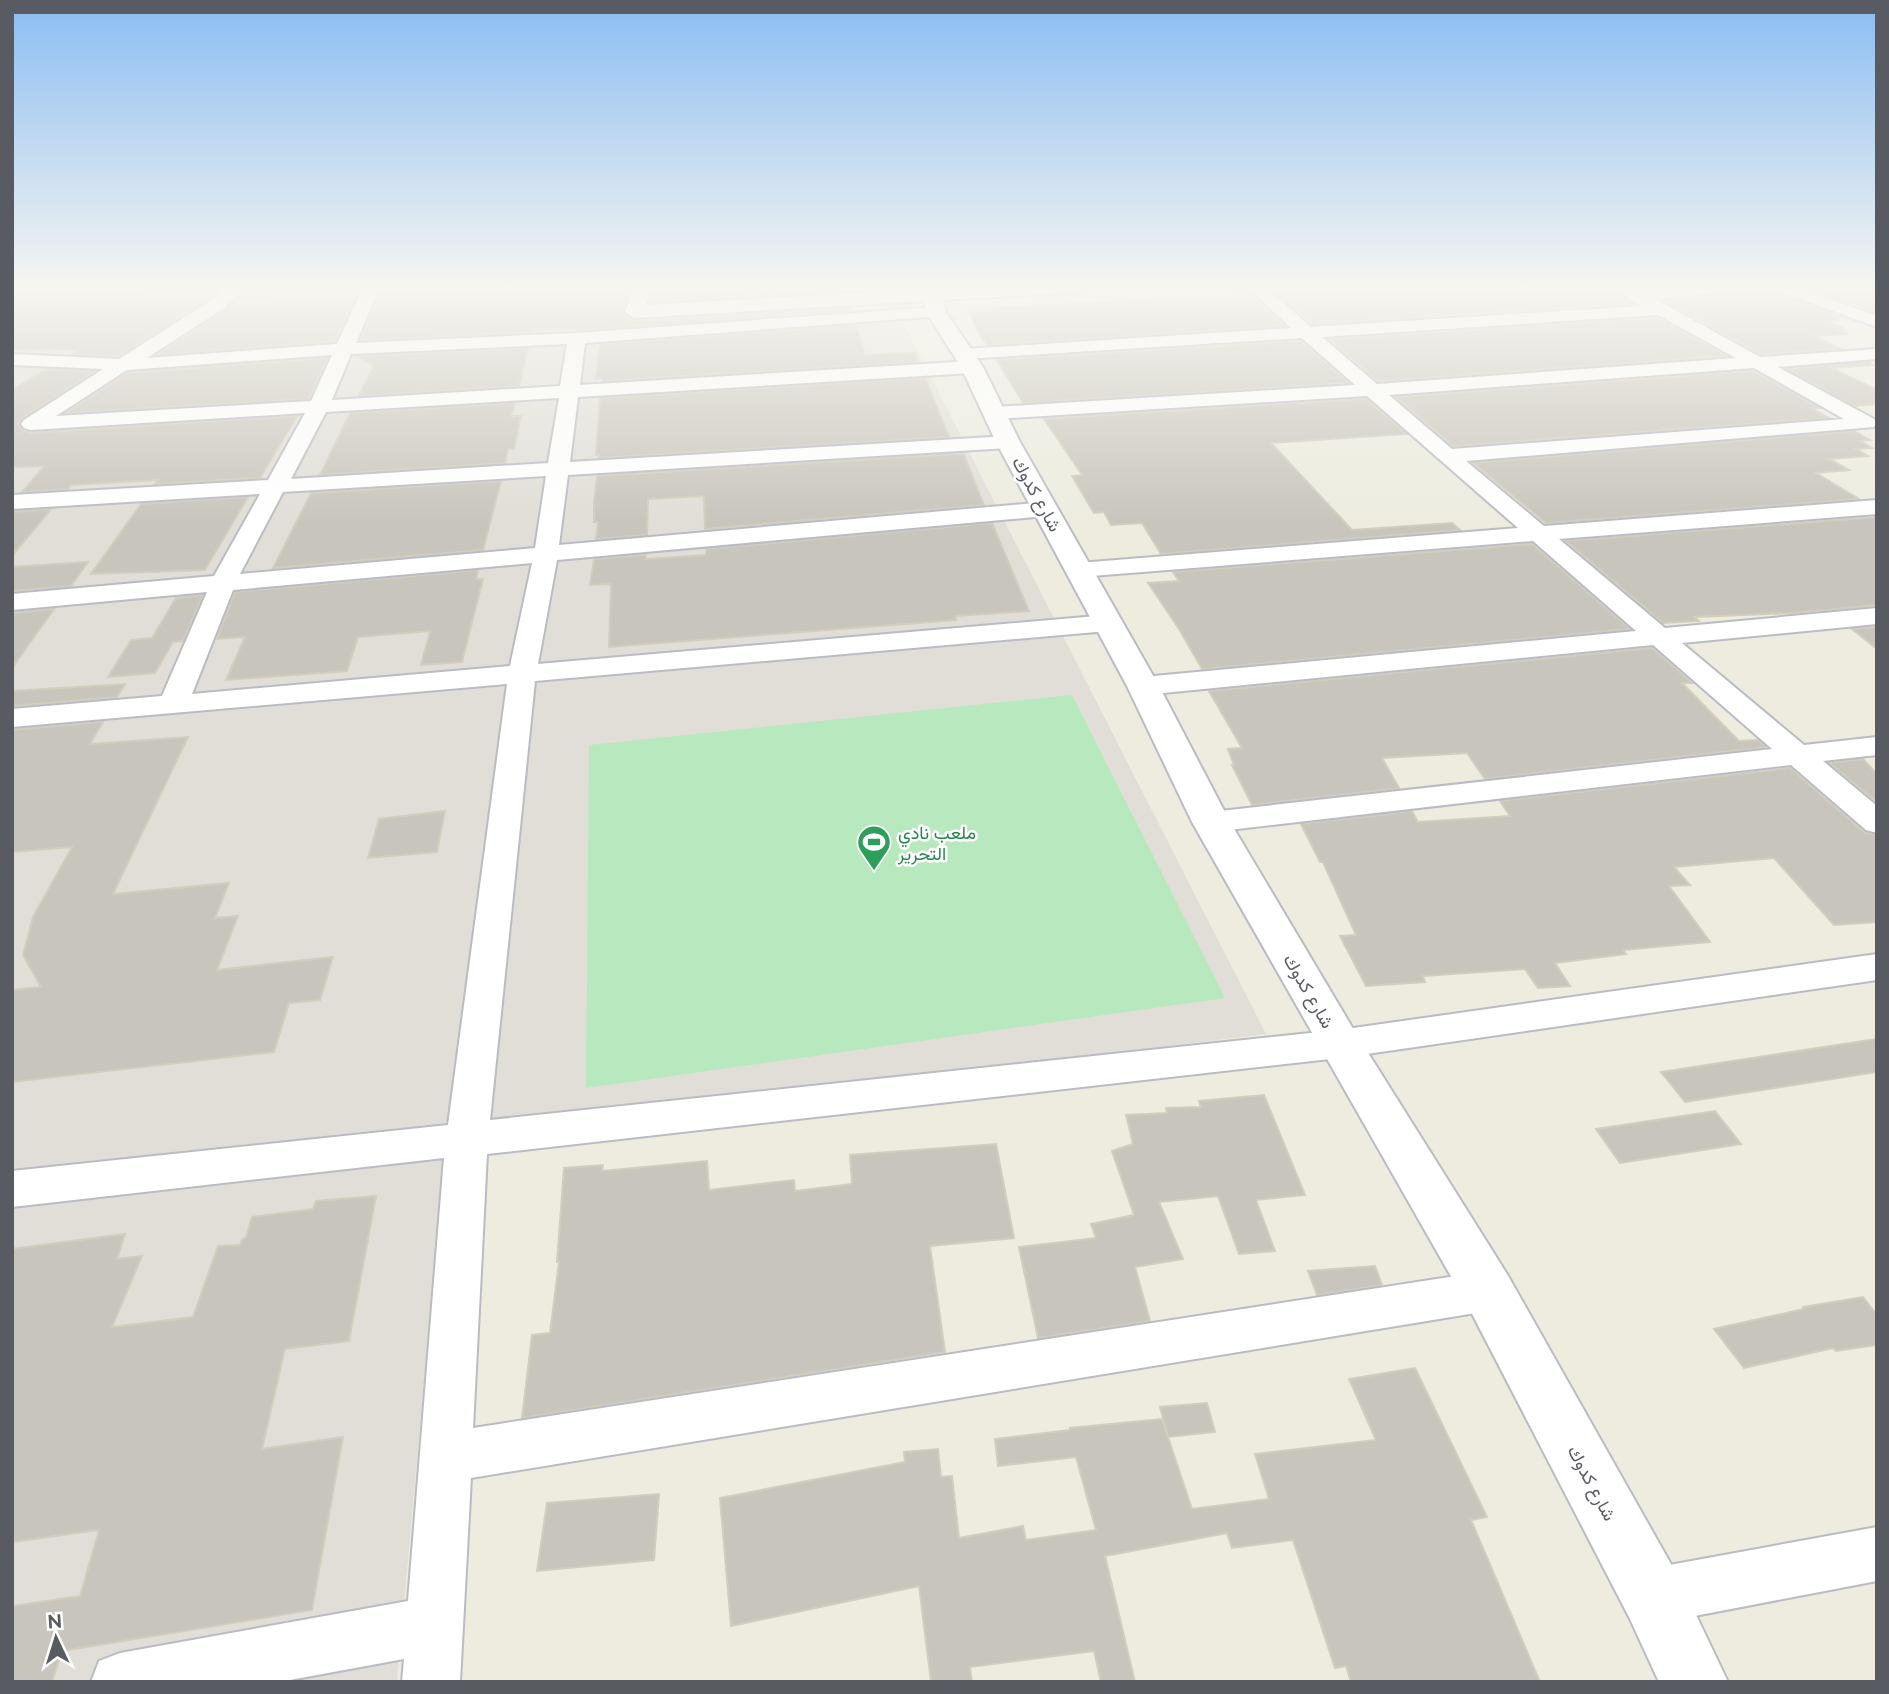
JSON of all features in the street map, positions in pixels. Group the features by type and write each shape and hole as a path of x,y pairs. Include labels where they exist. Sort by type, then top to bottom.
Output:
{"street":[{"path":"12,436 123,365"},
{"path":"173,704 223,583 319,406 336,365"},
{"path":"431,1682 467,1137 522,674 546,554 573,365"},
{"path":"31,424 570,391 903,365"},
{"name":"شارع كدوك","path":"970,365 1001,428 1143,686 1211,822 1339,1044 1488,1291 1653,1596 1694,1682"},
{"path":"1344,365 1877,823"},
{"path":"12,502 558,469 1372,390 1714,365"},
{"path":"1762,365 1872,425"},
{"path":"1447,456 1872,425"},
{"path":"1079,569 1877,506"},
{"path":"12,602 1046,509"},
{"path":"1143,686 1877,616"},
{"path":"12,718 1108,623"},
{"path":"1211,822 1877,746"},
{"path":"12,1189 467,1137 1339,1044 1877,967"},
{"path":"446,1457 1488,1291"},
{"path":"1653,1596 1877,1554"},
{"path":"120,1682 436,1624"}],"shaded area":[{"path":"12,365 925,365 1266,1034 446,1135 397,1682 12,1682"}],"green space":[{"name":"ملعب نادي التحرير","path":"1072,695 1225,998 586,1088 589,745"}],"building":[{"path":"234,365 325,365 308,399 66,413 128,373"},
{"path":"524,365 519,386 359,396 374,366"},
{"path":"598,365 867,365 603,381 603,378 596,379"},
{"path":"1000,365 1328,365 1349,383 1023,403"},
{"path":"1359,365 1601,365 1378,381"},
{"path":"1872,365 1831,368 1877,390 1877,404 1855,406 1787,369"},
{"path":"47,369 95,371 23,418 18,424 23,431 31,433 297,416 260,478 155,484 158,480 71,485 68,489 22,492 44,466 12,467 12,390"},
{"path":"1753,371 1819,408 1812,408 1829,418 1453,446 1396,397"},
{"path":"925,378 949,437 598,458 599,455 596,455 600,398"},
{"path":"1366,399 1407,434 1271,443 1352,530 1452,523 1460,530 1161,554 1142,523 1111,525 1104,512 1094,513 1072,476 1082,475 1044,419"},
{"path":"515,403 511,416 521,416 514,449 508,449 505,463 320,475 350,413"},
{"path":"1854,431 1870,440 1860,441 1872,448 1856,449 1868,456 1829,459 1849,470 1816,473 1859,499 1546,523 1473,463"},
{"path":"964,455 984,505 705,529 704,496 648,499 647,535 596,539 598,522 594,522 594,502 597,476"},
{"path":"501,481 483,550 273,568 311,493"},
{"path":"248,497 205,570 91,574 141,504"},
{"path":"51,509 12,556 12,512"},
{"path":"1877,517 1877,605 1793,613 1694,617 1699,621 1663,623 1566,541"},
{"path":"992,523 1029,611 955,616 956,620 609,647 611,584 590,585 594,559 646,555 646,559 706,555 706,549"},
{"path":"1532,544 1630,629 1202,669 1148,583 1179,581 1173,572"},
{"path":"88,562 71,586 12,591 12,567"},
{"path":"478,570 476,579 483,579 462,662 421,665 430,631 358,637 347,671 226,680 245,637 217,639 235,592"},
{"path":"203,595 183,641 173,642 155,673 108,677 131,640 152,638 176,598"},
{"path":"54,609 12,668 12,613"},
{"path":"1877,627 1877,649 1852,629"},
{"path":"1652,648 1692,683 1682,683 1739,741 1758,740 1766,747 1485,779 1467,753 1382,758 1399,788 1252,805 1232,765 1228,749 1242,748 1209,691"},
{"path":"125,684 117,697 12,706 12,691"},
{"path":"103,722 90,744 188,737 113,894 229,883 215,918 238,916 217,970 333,957 320,1000 289,1003 274,1052 12,1082 12,990 41,987 23,955 33,917 72,847 12,852 12,730"},
{"path":"1863,759 1877,774 1877,802 1829,763"},
{"path":"1790,768 1864,832 1877,835 1877,922 1834,925 1774,858 1674,867 1690,885 1669,886 1710,942 1623,950 1626,954 1555,963 1570,986 1538,988 1525,969 1423,976 1425,982 1366,986 1340,936 1356,935 1323,862 1320,862 1301,824 1412,811 1418,822 1510,816 1500,801"},
{"path":"445,811 437,852 368,858 379,819"},
{"path":"1877,1039 1877,1072 1685,1102 1661,1072"},
{"path":"1264,1095 1305,1195 1256,1200 1275,1251 1239,1254 1218,1196 1159,1202 1183,1259 1135,1267 1150,1321 1038,1338 1019,1247 1096,1238 1091,1224 1134,1215 1112,1151 1133,1144 1126,1115 1167,1113 1166,1108 1201,1107 1199,1101"},
{"path":"1715,1111 1741,1144 1620,1163 1596,1129"},
{"path":"996,1144 1014,1238 930,1246 945,1352 522,1418 532,1335 550,1333 559,1262 564,1168 603,1165 602,1171 707,1161 709,1190 794,1180 795,1191 852,1184 850,1155"},
{"path":"376,1196 349,1341 285,1349 262,1449 343,1437 312,1610 62,1651 52,1682 12,1682 12,1606 80,1596 99,1530 12,1542 12,1249 125,1234 117,1259 142,1256 112,1327 193,1317 218,1246 240,1245 242,1239 246,1238 252,1217 313,1209 316,1201"},
{"path":"1375,1266 1382,1285 1317,1295 1308,1271"},
{"path":"1863,1297 1877,1315 1877,1345 1836,1351 1833,1348 1744,1368 1714,1329 1804,1309 1803,1307"},
{"path":"1415,1368 1487,1517 1471,1520 1540,1682 1351,1682 1346,1666 1335,1668 1293,1540 1232,1548 1227,1533 1105,1556 1135,1682 1101,1682 1094,1651 970,1667 972,1682 931,1682 919,1586 731,1626 720,1498 905,1462 904,1452 938,1449 941,1477 952,1476 959,1538 1023,1526 1026,1540 1096,1530 1076,1457 998,1466 995,1439 1162,1419 1192,1509 1269,1499 1255,1454 1376,1440 1349,1379"},
{"path":"1207,1403 1215,1432 1168,1437 1160,1407"},
{"path":"659,1494 654,1560 537,1571 547,1503"}],"place":[{"name":"ملعب نادي التحرير","path":"874,872"}]}
